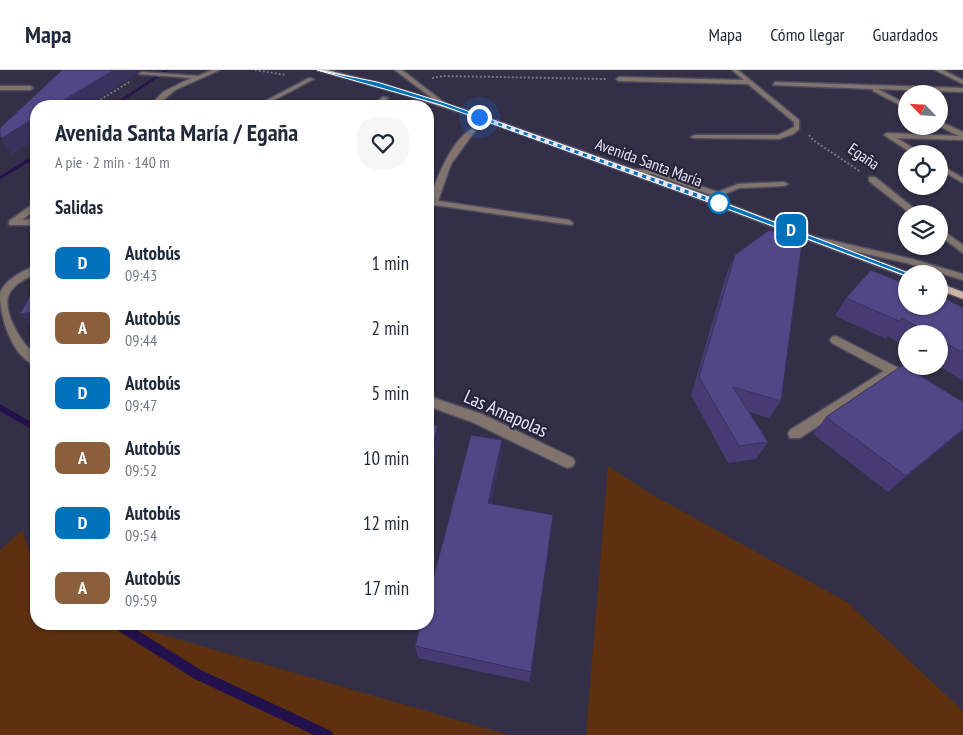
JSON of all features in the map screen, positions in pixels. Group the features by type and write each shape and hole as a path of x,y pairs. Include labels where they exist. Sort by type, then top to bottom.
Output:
{"main road":[{"name":"Avenida Santa María","path":"320,70 430,100"},
{"name":"Avenida Santa María","path":"434,101 709,199 898,271"},
{"path":"948,290 963,296"}],"street":[{"path":"142,74 150,70"},
{"path":"158,100 162,96 217,70"},
{"path":"398,70 443,104"},
{"path":"695,137 779,136 791,133 797,128 797,121 735,70"},
{"path":"938,70 963,82"},
{"path":"142,74 200,77"},
{"path":"271,100 312,79"},
{"path":"619,79 748,82"},
{"path":"775,84 963,90"},
{"path":"0,88 30,88"},
{"path":"871,88 898,102"},
{"path":"948,128 963,137"},
{"path":"434,193 450,157 472,130"},
{"path":"904,145 887,135 963,137"},
{"path":"630,171 653,172 717,194"},
{"path":"948,172 963,181"},
{"name":"Egaña","path":"872,179 905,205"},
{"path":"709,199 717,194 749,184 784,184"},
{"path":"434,204 569,222"},
{"path":"30,210 12,223 30,222"},
{"path":"948,238 963,250"},
{"path":"816,240 963,277"},
{"path":"30,273 9,288 3,296 1,306 5,328 11,339 30,356"},
{"path":"836,340 920,385"},
{"path":"794,434 893,371"},
{"name":"Las Amapolas","path":"434,403 477,418 568,462"}],"path":[{"path":"100,100 142,74"},
{"path":"413,82 443,76 619,79"},
{"name":"Egaña","path":"797,121 813,140 872,179"}],"shaded area":[{"path":"608,466 651,494 847,602 963,711 963,735 586,735"},
{"path":"22,530 30,554 30,630 147,630 509,735 0,735 0,550"}],"building":[{"path":"62,70 114,70 64,100 30,100 30,121 2,138 0,136 0,128"},
{"path":"769,230 802,243 781,401 733,387 768,442 739,446 699,377 735,255"},
{"path":"871,270 898,281 898,315 948,315 948,300 963,308 963,353 948,344 948,325 914,325 902,318 899,321 846,298"},
{"path":"30,296 30,312 20,314"},
{"path":"898,368 898,375 919,375 963,402 963,429 906,476 826,417"},
{"path":"434,426 438,426 434,438"},
{"path":"471,435 502,440 488,503 553,515 531,672 415,646 419,630 434,630 434,575"}],"waterway":[{"path":"122,100 167,70"},
{"path":"0,178 30,160"},
{"path":"0,407 30,425"},
{"path":"127,630 197,674 327,735"}],"bus line":[{"name":"D","path":"320,70 376,83 431,100"},
{"name":"D","path":"434,101 709,199 898,271"}],"route":[{"path":"479,117 727,206 719,203"}]}
